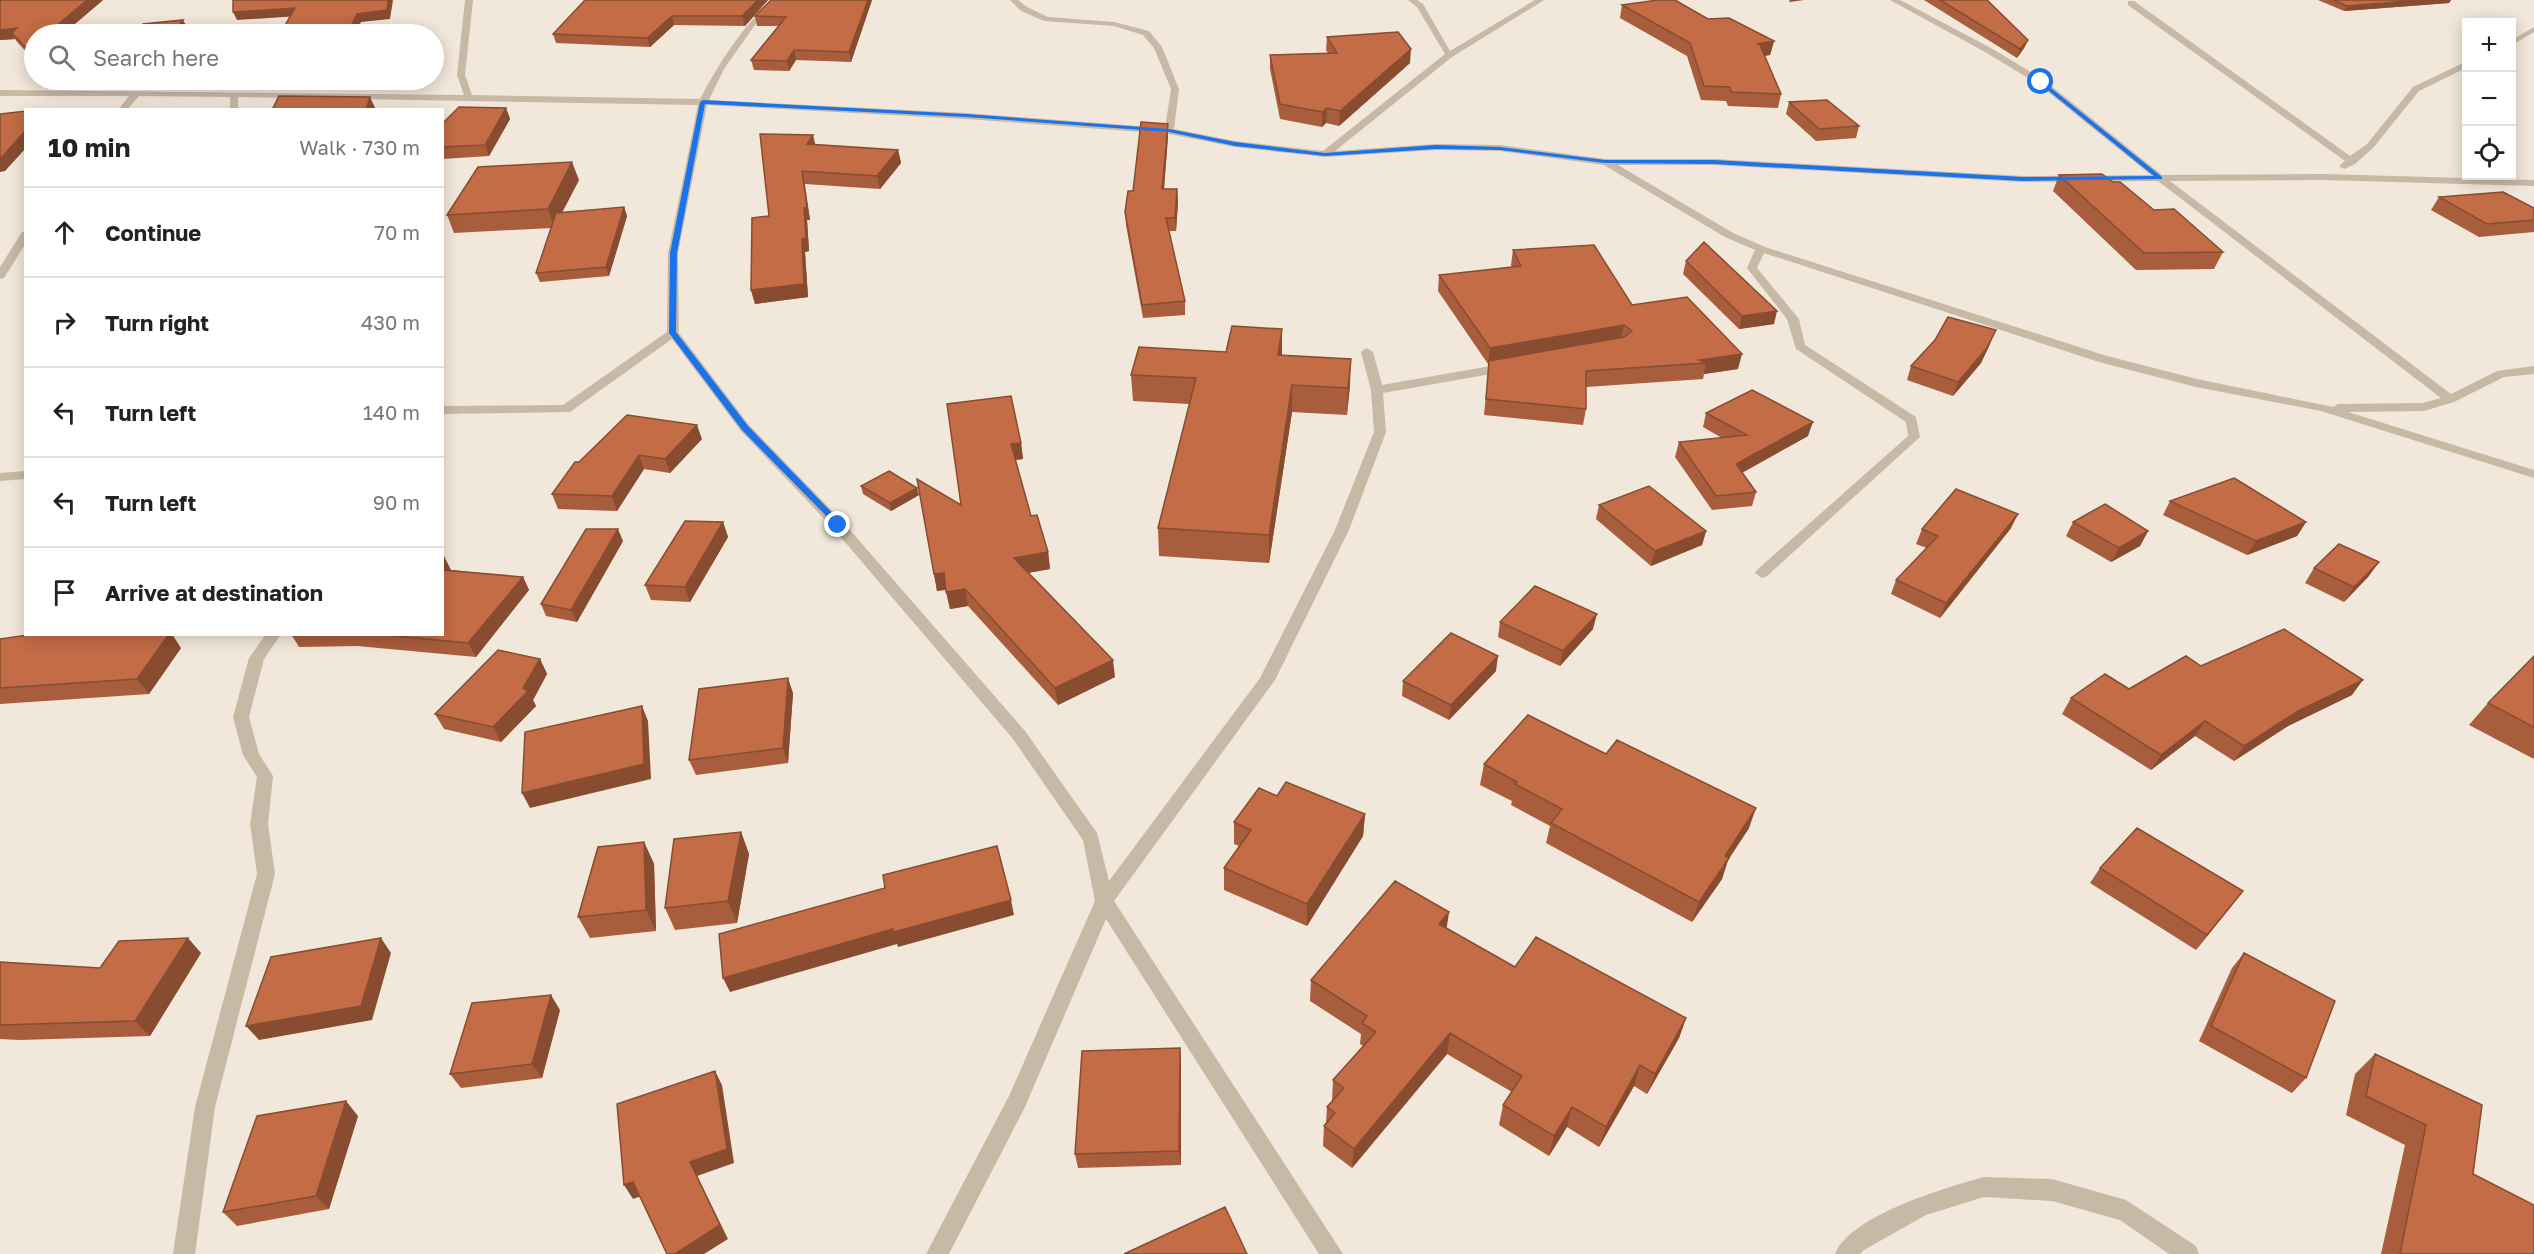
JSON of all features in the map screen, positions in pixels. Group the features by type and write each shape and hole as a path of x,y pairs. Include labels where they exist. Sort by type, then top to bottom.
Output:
{"street":[{"path":"469,0 461,75 469,98"},
{"path":"775,0 752,23 720,69 703,102 674,253 673,333 745,428 838,525 1019,735 1091,838 1104,901 1206,1055 1332,1254"},
{"path":"1014,0 1024,9 1047,19 1114,24 1146,33 1158,47 1175,90 1169,131"},
{"path":"1412,0 1419,6 1449,55"},
{"path":"1325,154 1449,55 1540,0"},
{"path":"1894,0 1988,50 2041,82 2160,178 2450,399"},
{"path":"2131,3 2352,162"},
{"path":"2516,40 2534,29"},
{"path":"2322,177 2352,162 2370,146 2416,89 2462,67"},
{"path":"0,93 234,94 703,102 966,116 1169,131 1235,144 1325,154 1436,147 1500,148 1605,162 1714,162 2023,179 2322,177 2534,183"},
{"path":"124,108 135,94"},
{"path":"234,94 234,108"},
{"path":"1605,162 1729,235 1761,249 2103,359 2196,383 2323,408 2534,474"},
{"path":"0,276 24,237"},
{"path":"1761,249 1752,268 1793,319 1800,347 1912,420 1914,437 1762,573"},
{"path":"444,410 566,410 673,333"},
{"path":"937,1254 1017,1102 1104,901 1267,680 1342,530 1380,432 1377,390 1367,352"},
{"path":"1377,390 1516,365"},
{"path":"2323,408 2424,407 2450,399 2500,374 2534,370"},
{"path":"0,477 24,475"},
{"path":"184,1254 205,1107 266,874 259,824 265,776 251,755 241,717 257,658 273,636"},
{"path":"1846,1254 1857,1242 1921,1206 1984,1187 2052,1190 2126,1211 2188,1254"}],"building":[{"path":"0,0 87,0 59,24 24,24 24,46 12,33 17,28 0,30"},
{"path":"233,0 388,0 387,10 357,14 352,24 286,24 295,8 233,12"},
{"path":"585,0 758,0 742,16 672,16 647,38 553,34"},
{"path":"771,0 868,0 849,52 794,50 787,61 751,60 786,17 755,16"},
{"path":"1675,0 1708,19 1729,18 1774,41 1757,44 1760,45 1781,94 1731,92 1730,87 1704,86 1690,43 1622,5"},
{"path":"1940,0 1987,0 2028,40 2020,49"},
{"path":"2333,0 2420,0 2347,6"},
{"path":"183,20 180,24 143,24"},
{"path":"1398,32 1411,49 1340,111 1327,108 1322,112 1280,104 1270,55 1337,53 1327,37"},
{"path":"279,96 370,97 367,108 273,108"},
{"path":"1827,100 1859,126 1819,129 1789,102"},
{"path":"459,107 506,108 485,145 444,147 444,122"},
{"path":"24,111 24,132 0,159 0,114"},
{"path":"1141,122 1168,124 1162,189 1177,189 1175,218 1166,218 1185,301 1142,305 1125,212 1128,191 1133,191"},
{"path":"760,134 813,135 807,144 898,150 877,176 802,171 807,207 804,208 806,238 802,239 804,284 751,290 752,218 769,216"},
{"path":"572,162 548,209 447,215 478,167"},
{"path":"2102,174 2113,182 2120,182 2154,210 2174,209 2223,252 2144,253 2059,175"},
{"path":"2503,192 2534,208 2534,220 2487,224 2439,197"},
{"path":"624,207 606,267 536,273 556,213"},
{"path":"1704,242 1777,311 1742,316 1686,261"},
{"path":"1594,245 1632,305 1687,297 1742,354 1699,360 1706,363 1586,371 1586,409 1486,399 1489,361 1624,337 1632,331 1624,325 1490,348 1439,275 1521,266 1513,250"},
{"path":"1948,317 1996,330 1986,349 1958,382 1911,366 1935,340"},
{"path":"1232,326 1282,329 1278,355 1351,359 1348,388 1292,385 1269,535 1158,528 1196,378 1131,375 1139,347 1226,352"},
{"path":"1752,390 1813,422 1736,464 1756,492 1716,496 1679,442 1747,435 1706,413"},
{"path":"1011,396 1021,443 1011,444 1031,516 1037,515 1048,552 1014,558 1113,660 1055,688 965,589 946,592 944,573 934,574 917,479 961,505 947,404"},
{"path":"627,415 697,425 665,459 639,455 612,496 552,494 575,462 579,462"},
{"path":"889,471 917,488 890,503 861,486"},
{"path":"2234,478 2306,522 2256,541 2170,501"},
{"path":"1649,486 1706,531 1655,551 1599,505"},
{"path":"1956,489 2018,514 1946,603 1896,580 1938,536 1922,529"},
{"path":"2105,504 2148,531 2119,548 2073,522"},
{"path":"685,521 723,522 685,587 645,585"},
{"path":"586,529 618,529 571,610 541,604"},
{"path":"2339,544 2379,562 2354,587 2314,568"},
{"path":"444,570 523,577 468,643 396,636 444,636"},
{"path":"1535,586 1597,614 1563,651 1500,622"},
{"path":"2284,629 2363,680 2298,711 2244,746 2205,721 2161,755 2071,698 2105,674 2129,689 2186,656 2201,666"},
{"path":"1451,633 1498,656 1451,705 1403,681"},
{"path":"24,636 168,636 137,679 0,688 0,639"},
{"path":"498,650 540,659 523,688 528,691 493,727 435,714"},
{"path":"2534,656 2534,727 2488,703"},
{"path":"788,678 783,748 689,760 699,689"},
{"path":"642,706 644,764 522,793 525,732"},
{"path":"1528,715 1606,754 1617,740 1756,808 1725,856 1729,858 1699,902 1551,823 1562,809 1515,784 1517,782 1484,764"},
{"path":"1286,782 1365,814 1307,904 1224,868 1251,830 1234,822 1259,788 1277,796"},
{"path":"2137,828 2243,891 2207,935 2100,868"},
{"path":"741,832 728,901 665,908 674,839"},
{"path":"644,842 646,910 578,917 598,847"},
{"path":"997,846 1011,900 894,932 893,929 723,978 719,934 885,888 883,875"},
{"path":"1395,881 1449,912 1439,924 1515,967 1536,937 1686,1018 1655,1074 1640,1065 1606,1127 1572,1107 1554,1136 1503,1105 1522,1076 1450,1033 1354,1149 1324,1126 1335,1113 1327,1107 1344,1088 1333,1080 1376,1032 1362,1023 1367,1016 1311,980"},
{"path":"188,938 135,1021 0,1025 0,962 100,968 119,941"},
{"path":"381,938 361,1006 246,1026 271,957"},
{"path":"2244,953 2335,1001 2306,1078 2211,1026"},
{"path":"551,995 532,1064 450,1074 472,1003"},
{"path":"1180,1048 1179,1151 1075,1154 1082,1051"},
{"path":"2375,1054 2482,1105 2473,1174 2534,1205 2534,1254 2400,1254 2426,1125 2366,1096"},
{"path":"715,1071 727,1149 690,1162 720,1225 675,1254 667,1254 633,1182 624,1185 617,1104"},
{"path":"346,1101 316,1196 223,1212 257,1116"},
{"path":"1225,1207 1247,1254 1124,1254"}],"route":[{"path":"838,525 745,428 673,333 674,253 703,102 966,116 1169,131 1235,144 1325,154 1436,147 1500,148 1605,162 1714,162 2023,179 2160,178 2041,82"}]}
